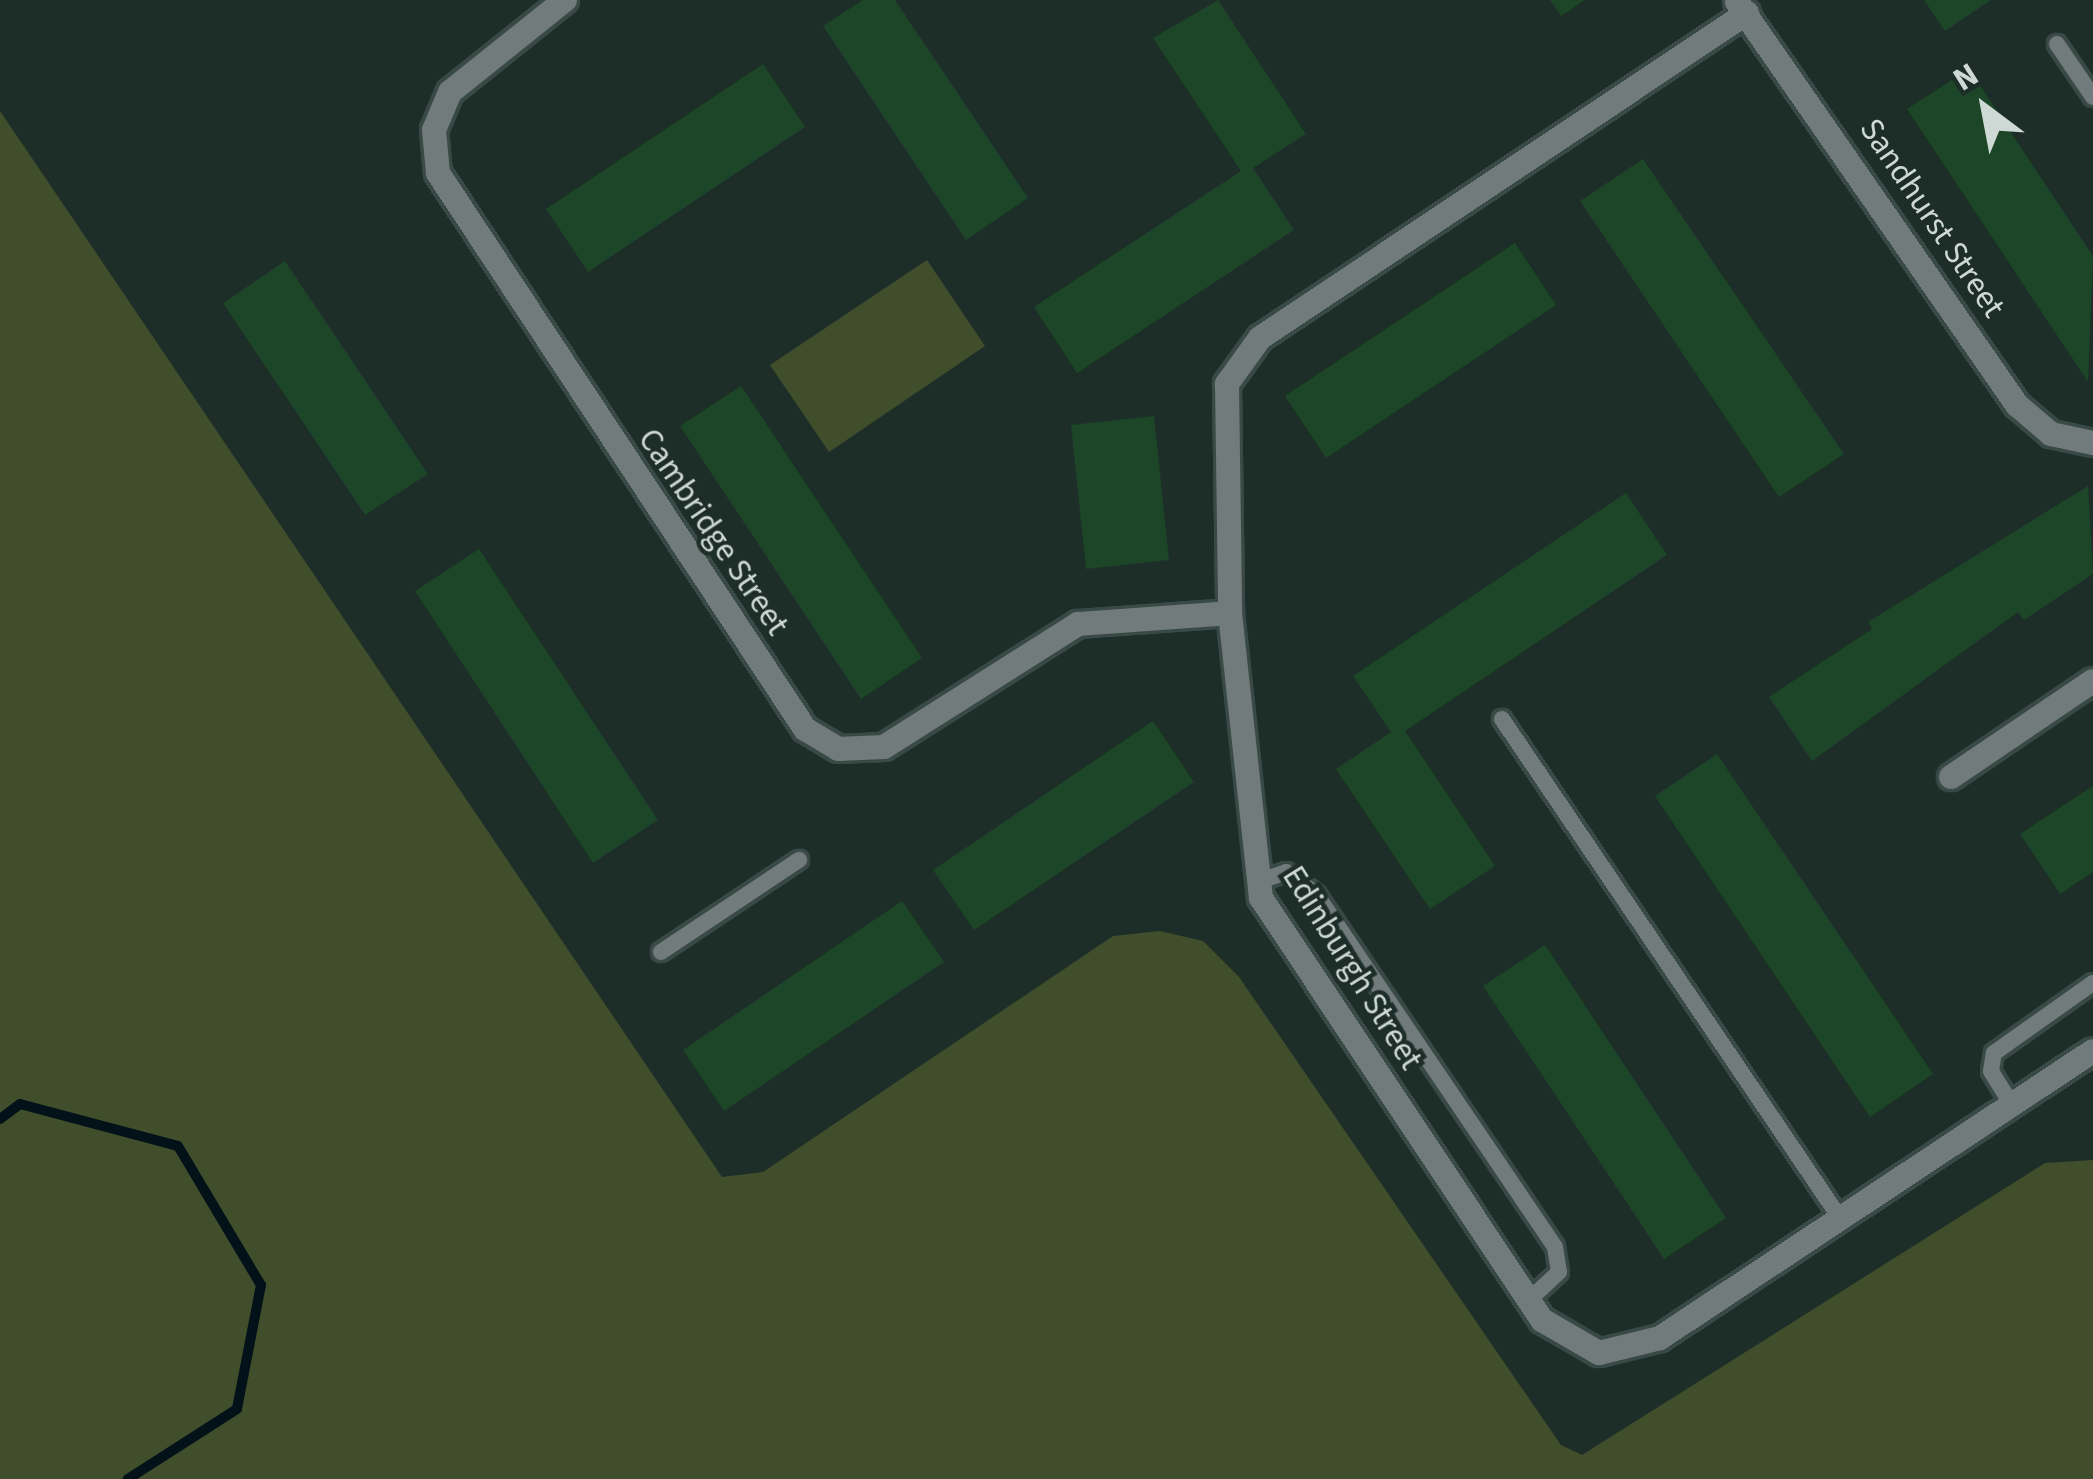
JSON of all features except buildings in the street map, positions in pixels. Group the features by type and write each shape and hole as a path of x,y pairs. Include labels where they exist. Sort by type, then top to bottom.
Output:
{"street":[{"name":"Cambridge Street","path":"565,0 450,92 434,130 438,173 805,729 838,749 884,747 1078,624 1230,613"},
{"name":"Edinburgh Street","path":"1741,6 1245,353 1219,418 1230,613 1256,882 1529,1300 1570,1344 1630,1352 2093,1051"},
{"name":"Sandhurst Street","path":"1741,6 2017,405 2051,434 2093,443"},
{"path":"1951,777 2093,681"}],"lane":[{"path":"2057,44 2093,98"},
{"path":"1502,719 1840,1218"},
{"path":"661,952 799,860"},
{"path":"1256,882 1286,872 1316,894 1555,1246 1558,1272 1529,1300"},
{"path":"2012,1105 1991,1071 1994,1053 2093,983"}],"green space":[{"path":"0,111 722,1177 763,1172 1113,936 1160,931 1203,941 1239,977 1561,1445 1582,1455 2045,1163 2093,1160 2093,1479 0,1479"},
{"path":"927,260 985,346 829,452 770,365"}],"waterway":[{"path":"0,1119 20,1104 178,1146 261,1285 237,1409 128,1479"}]}
